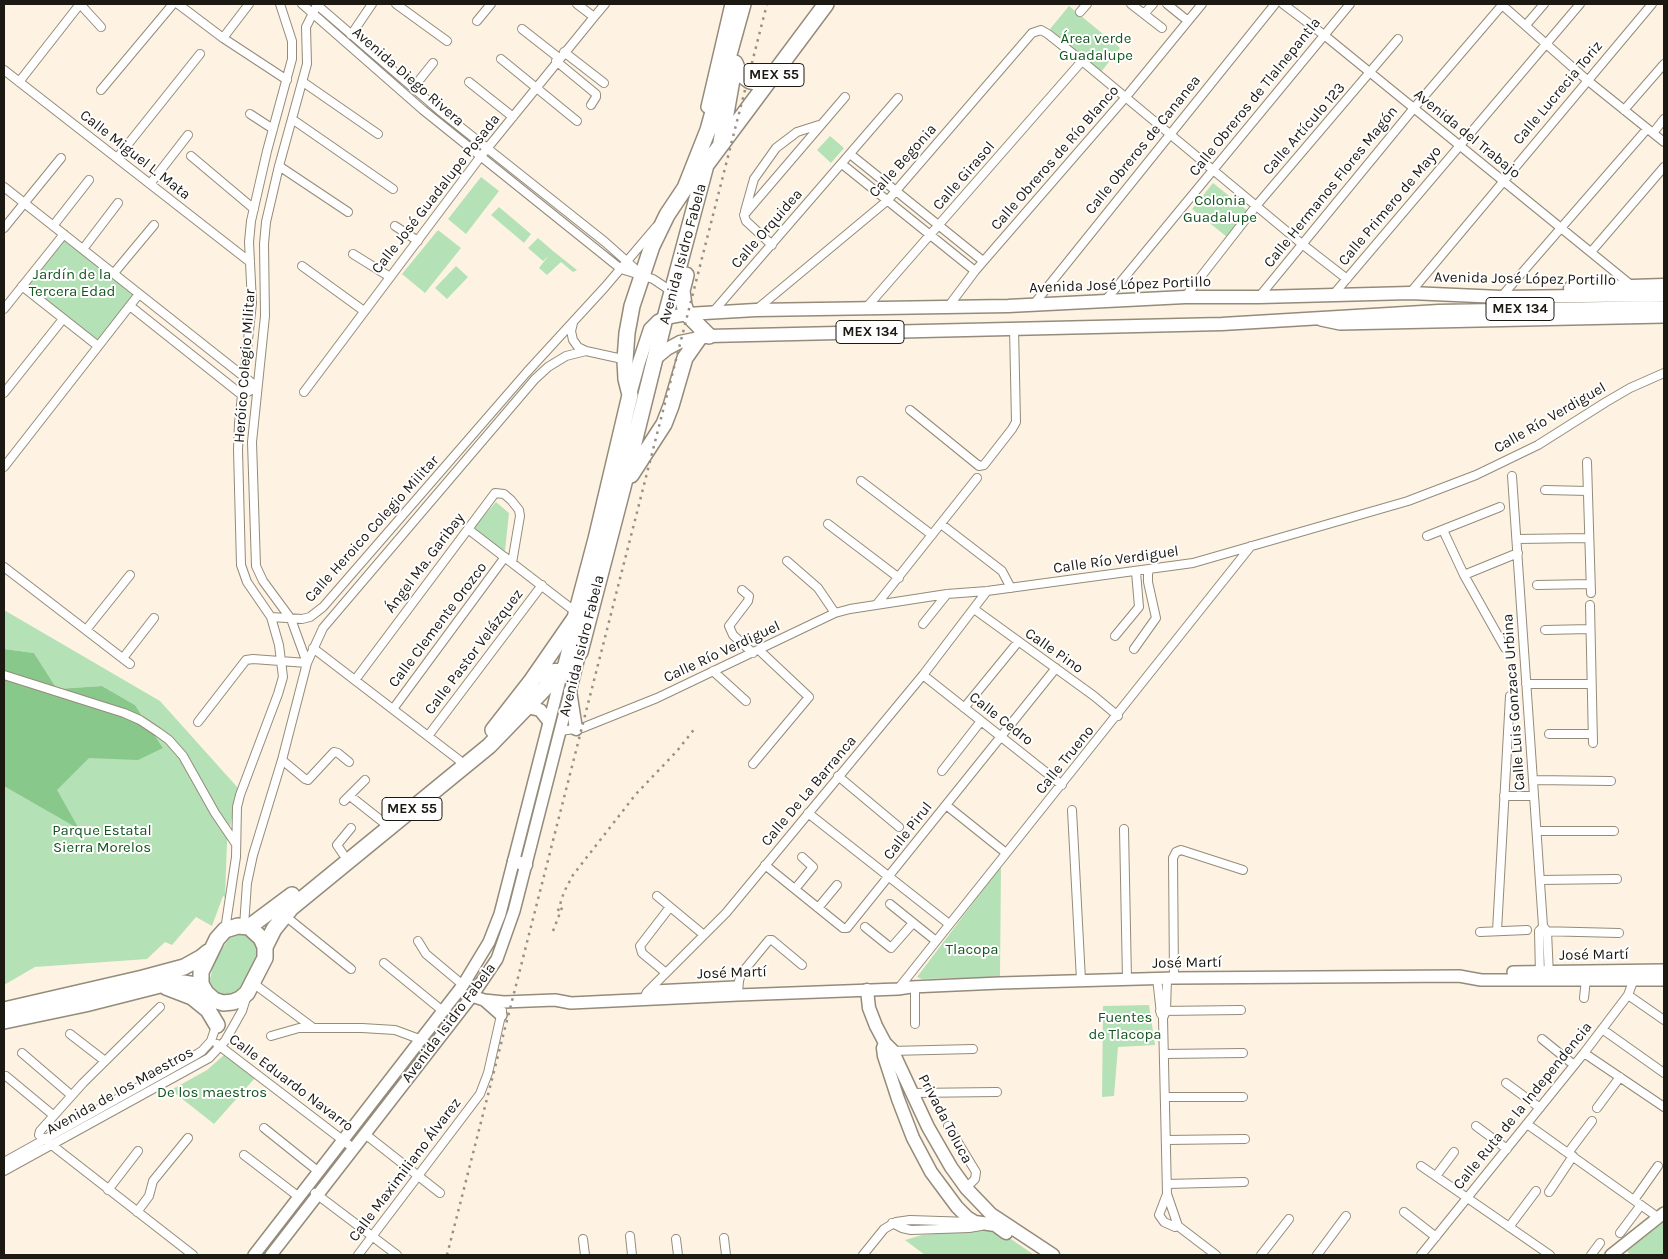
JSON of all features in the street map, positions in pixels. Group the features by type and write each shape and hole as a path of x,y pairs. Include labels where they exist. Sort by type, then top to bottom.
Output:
{"highway":[{"name":"Avenida Isidro Fabela","path":"576,615 630,395 626,379 632,361 630,315 652,246 667,215 685,188 712,120 743,4"},
{"name":"Avenida Isidro Fabela","path":"567,674 580,652 624,487 665,318 691,307 682,291 720,144 735,63 749,4"},
{"name":"MEX 55","path":"720,144 826,4"},
{"path":"735,63 739,73 750,81 760,83 770,80"},
{"path":"624,487 664,424 685,358 704,337 691,307"},
{"name":"MEX 55","path":"246,927 285,901 459,760 495,728 532,680 576,615"},
{"name":"MEX 55","path":"265,947 274,928 284,915 489,746 527,707 567,674"},
{"path":"4,1021 85,1004 160,985 183,982 196,985 206,993 218,1002 228,1003 240,1000 250,988 265,958 265,947 261,938 246,927 238,926 225,930 211,949 201,972 200,978 206,993"},
{"path":"4,1010 184,967 202,957 211,949"},
{"path":"160,985 192,997 208,1010 217,1025"}],"main road":[{"name":"MEX 55","path":"693,164 732,4"},
{"path":"1516,296 1541,289 1664,286"},
{"name":"Avenida José López Portillo","path":"665,318 691,307 756,310 948,307 1185,297 1410,293 1501,297 1664,295"},
{"path":"948,307 942,310 938,319 943,328 949,330"},
{"name":"Avenida José López Portillo","path":"656,358 667,348 680,342 704,337 1231,323 1484,310 1664,307"},
{"path":"1320,319 1340,324 1664,317"},
{"name":"MEX 55","path":"632,361 653,325 665,318"},
{"name":"Avenida Isidro Fabela","path":"270,1255 472,996 490,971 503,945 514,911 520,863 548,720 567,674 576,615"},
{"path":"532,680 554,670 567,674"},
{"name":"Avenida Isidro Fabela","path":"254,1255 444,1012 481,958 496,928 520,863 560,731 570,691 567,674"},
{"path":"570,691 576,729"},
{"path":"527,707 540,710 548,720"},
{"name":"José Martí","path":"1544,975 1586,979 1636,975 1664,970"},
{"name":"José Martí","path":"472,996 484,1000 504,1002 555,1000 571,1003 645,996 739,991 1081,980 1464,976 1481,973 1636,975 1664,980"},
{"name":"José Martí","path":"739,991 867,990 907,987"},
{"name":"Privada Toluca","path":"867,990 871,1014 934,1139 987,1220"},
{"path":"484,1000 501,1015"},
{"name":"Privada Toluca","path":"887,1048 898,1099 918,1149 931,1172 947,1195 967,1217 987,1220"},
{"path":"1616,1254 1662,1215"},
{"path":"987,1220 1039,1255"},
{"path":"987,1220 1053,1255"}],"street":[{"path":"19,82 80,4 101,26"},
{"path":"101,90 173,4"},
{"path":"178,4 223,38 287,80"},
{"path":"223,38 249,4"},
{"name":"Heróico Colegio Militar","path":"271,617 247,582 241,565 238,450 252,303 249,242 254,209 292,59 292,41 280,4"},
{"name":"Avenida Diego Rivera","path":"302,4 370,58 413,88 628,261 642,275"},
{"name":"Heróico Colegio Militar","path":"307,663 291,619 263,582 256,566 252,442 265,316 265,234 279,166 303,82 308,57 306,27 316,4"},
{"name":"Avenida Diego Rivera","path":"316,4 351,35 370,58 423,110 621,269 652,279 691,307"},
{"path":"351,35 372,4"},
{"path":"396,4 448,41"},
{"path":"477,21 491,4"},
{"path":"577,4 594,17"},
{"path":"1080,12 1087,4"},
{"path":"1131,4 1162,28"},
{"path":"1144,14 1153,4"},
{"path":"1167,4 1188,21"},
{"name":"Calle Obreros de Río Blanco","path":"948,307 983,261 1125,98 1202,4"},
{"name":"Calle Obreros de Cananea","path":"1034,304 1275,4"},
{"name":"Avenida del Trabajo","path":"1283,4 1324,35 1632,287"},
{"name":"Calle Obreros de Tlalnepantla","path":"1105,301 1350,4"},
{"path":"1502,4 1587,80 1664,142"},
{"name":"Calle Hermanos Flores Magón","path":"1259,297 1502,4"},
{"path":"1526,25 1544,4"},
{"name":"Calle Primero de Mayo","path":"1333,295 1580,4"},
{"name":"Calle Lucrecia Toriz","path":"1410,293 1652,4"},
{"name":"Calle José Guadalupe Posada","path":"304,392 481,156 602,7"},
{"path":"522,29 560,57 604,83"},
{"name":"Calle Begonia","path":"756,310 888,200 1032,33 1041,30 1045,32 1082,61"},
{"name":"Calle Artículo 123","path":"1185,297 1256,206 1398,39"},
{"path":"117,158 200,54"},
{"path":"560,57 596,94 591,106"},
{"path":"502,59 577,121"},
{"path":"1082,61 1302,244 1347,279"},
{"name":"Calle Girasol","path":"866,308 940,226 1082,61"},
{"path":"413,88 433,63"},
{"path":"1624,110 1664,64"},
{"name":"Calle Miguel L. Mata","path":"4,70 250,262"},
{"path":"303,82 378,134"},
{"path":"469,82 513,117"},
{"path":"744,215 845,97"},
{"name":"Calle Orquidea","path":"691,307 772,245 898,98"},
{"path":"250,114 273,129"},
{"path":"292,119 393,189"},
{"path":"1501,297 1561,228 1650,131 1664,119"},
{"path":"772,245 746,221 744,215 754,179 776,148 797,132 821,124"},
{"path":"150,184 188,135"},
{"path":"850,154 983,261"},
{"path":"191,156 254,209"},
{"path":"4,228 61,158"},
{"path":"842,164 975,271"},
{"path":"279,166 348,212"},
{"path":"1591,252 1664,167"},
{"path":"53,226 89,180"},
{"path":"4,187 257,387 242,395 130,306"},
{"path":"83,249 118,203"},
{"name":"Calle Heroico Colegio Militar","path":"271,617 302,619 317,613 667,215"},
{"path":"114,274 154,226"},
{"path":"395,226 418,241"},
{"path":"4,309 64,234"},
{"path":"598,250 604,242"},
{"path":"353,254 390,277"},
{"path":"302,266 364,311"},
{"path":"22,286 98,346"},
{"path":"4,467 140,294"},
{"path":"4,393 63,319"},
{"path":"573,322 571,331 573,340 578,346 586,351 632,361"},
{"path":"910,410 979,466 984,465 1016,422 1014,328"},
{"name":"Calle Heroico Colegio Militar","path":"246,927 246,890 253,855 282,760 307,663 323,628 536,379 548,367 566,356 586,351"},
{"name":"MEX 134","path":"632,361 656,358"},
{"name":"Calle Río Verdiguel","path":"560,731 582,728 657,698 835,613 877,604 947,594 1012,588 1193,563 1408,501 1476,475 1538,445 1630,388 1664,373"},
{"path":"1538,585 1590,588 1587,462"},
{"path":"443,470 452,478"},
{"name":"Calle Luis Gonzaca Urbina","path":"1512,476 1534,780 1544,975"},
{"path":"877,604 900,578 977,478"},
{"path":"861,481 932,535"},
{"path":"1545,490 1588,491"},
{"name":"Ángel Ma. Garibay","path":"355,680 495,493 504,494 511,500 517,506 520,516 512,563"},
{"path":"1426,536 1500,507"},
{"path":"828,524 900,578"},
{"path":"941,524 1002,571 1012,588"},
{"path":"468,529 542,586 576,615"},
{"path":"1444,530 1464,575 1505,648"},
{"path":"1517,539 1589,538"},
{"name":"Calle Trueno","path":"907,987 949,924 1118,716 1251,546"},
{"path":"1464,575 1518,553"},
{"name":"Calle Clemente Orozco","path":"392,709 505,558"},
{"path":"787,561 818,588 835,613"},
{"path":"4,567 130,664"},
{"path":"1134,649 1156,618 1148,582 1148,570"},
{"path":"1115,636 1139,607 1136,572"},
{"path":"352,574 362,582"},
{"path":"86,630 130,575"},
{"name":"Calle Pastor Velázquez","path":"428,736 542,586"},
{"path":"742,590 749,596 749,599 729,626 733,635 756,651 809,697 753,764"},
{"name":"Calle De La Barranca","path":"645,996 726,913 923,675 987,591"},
{"path":"923,624 947,594"},
{"path":"1590,605 1593,743"},
{"name":"Calle Pino","path":"974,609 1056,668 1118,716"},
{"path":"225,930 240,795 283,677 282,662 271,617"},
{"path":"123,658 154,618"},
{"path":"1545,630 1590,629"},
{"path":"964,708 1018,642"},
{"path":"313,648 459,760"},
{"path":"198,722 246,660 307,663"},
{"name":"Calle Pirul","path":"765,864 843,928 846,928 1056,668"},
{"path":"713,671 746,701"},
{"path":"4,675 124,713 140,720 164,736 183,756 215,813 236,844"},
{"name":"Calle Cedro","path":"923,675 1062,785"},
{"path":"1526,684 1591,684"},
{"path":"1497,931 1510,696"},
{"path":"942,771 981,721"},
{"path":"1549,734 1592,734"},
{"path":"282,760 308,780 334,752 349,762"},
{"path":"838,776 899,828"},
{"path":"366,780 347,798 382,822"},
{"path":"1534,780 1611,781"},
{"path":"1504,796 1534,796"},
{"path":"946,805 1006,853"},
{"path":"1072,810 1081,980"},
{"path":"808,814 949,924"},
{"path":"343,854 337,845 351,828"},
{"path":"1124,829 1127,979"},
{"path":"1537,831 1614,831"},
{"path":"1178,1226 1168,1194 1167,1184 1163,1013 1173,858 1176,852 1180,850 1243,870"},
{"path":"795,889 813,866 802,857"},
{"path":"1540,880 1617,878"},
{"path":"818,908 837,885"},
{"path":"657,896 704,936"},
{"path":"890,904 936,941"},
{"path":"666,973 642,953 640,946 670,907"},
{"path":"284,915 351,969"},
{"path":"865,927 891,948 914,923"},
{"path":"1480,932 1527,930"},
{"path":"1543,930 1619,933"},
{"path":"739,991 739,980 743,971 769,940 772,940 802,965"},
{"path":"418,941 426,954 463,986"},
{"path":"384,963 444,1012"},
{"name":"Calle Ruta de la Independencia","path":"1421,1255 1584,1053 1628,995 1636,975"},
{"path":"1584,998 1586,979"},
{"path":"907,987 915,1024"},
{"path":"250,988 312,1027"},
{"name":"Avenida de los Maestros","path":"4,1171 201,1064 221,1046 245,1006 250,988"},
{"path":"206,993 214,1008 217,1025"},
{"path":"1628,995 1664,1020"},
{"name":"Calle Maximiliano Álvarez","path":"358,1255 480,1094 488,1073 504,1002"},
{"path":"160,1007 71,1095 39,1132 39,1135 193,1255"},
{"path":"1163,1013 1241,1010"},
{"name":"Avenida de los Maestros","path":"4,1162 202,1051 211,1041 217,1025"},
{"path":"271,1036 290,1030 312,1027 386,1028 422,1040"},
{"path":"1602,1029 1664,1073"},
{"path":"70,1034 105,1061"},
{"path":"1542,1039 1574,1065"},
{"name":"Calle Eduardo Navarro","path":"211,1041 221,1046 353,1148"},
{"path":"887,1048 973,1049"},
{"path":"1164,1054 1243,1053"},
{"path":"1584,1053 1664,1107"},
{"path":"22,1054 71,1095"},
{"path":"6,1076 53,1115"},
{"path":"1597,1108 1620,1077"},
{"path":"1506,1083 1540,1108"},
{"path":"912,1093 997,1092"},
{"path":"1165,1097 1243,1097"},
{"path":"1548,1192 1592,1121"},
{"path":"1527,1124 1638,1202 1662,1215"},
{"path":"948,1126 976,1172 975,1179 966,1188"},
{"path":"1476,1126 1507,1149"},
{"path":"264,1128 319,1172"},
{"name":"Calle Eduardo Navarro","path":"364,1134 440,1193"},
{"path":"136,1212 149,1196 153,1181 188,1138"},
{"path":"1166,1140 1245,1139"},
{"path":"108,1190 138,1151"},
{"path":"1436,1176 1454,1152"},
{"path":"244,1155 300,1197"},
{"path":"1421,1166 1550,1255"},
{"path":"1620,1233 1658,1166"},
{"path":"1167,1184 1244,1182"},
{"path":"307,1187 397,1255"},
{"path":"1509,1227 1536,1190"},
{"path":"1168,1194 1160,1210 1160,1218 1168,1225 1178,1226 1213,1254"},
{"path":"1404,1212 1436,1236"},
{"path":"1317,1255 1346,1216"},
{"path":"1261,1255 1289,1218"},
{"path":"863,1255 884,1229 892,1223 910,1220 987,1220"},
{"path":"892,1223 911,1230 969,1228 987,1220"},
{"path":"630,1236 632,1255"},
{"path":"724,1238 726,1255"},
{"path":"583,1239 585,1255"},
{"path":"676,1239 678,1255"},
{"path":"1591,1255 1600,1243"}],"green space":[{"name":"Área verde Guadalupe","path":"1069,6 1120,48 1101,72 1050,29"},
{"path":"830,136 844,148 831,163 817,150"},
{"path":"481,177 499,191 466,234 448,219"},
{"name":"Colonia Guadalupe","path":"1213,183 1248,211 1227,237 1192,209"},
{"path":"499,207 531,234 524,243 491,215"},
{"path":"438,230 461,248 425,293 402,274"},
{"path":"538,238 577,270 573,272 561,262 547,275 539,268 549,255 543,261 528,248"},
{"name":"Jardín de la Tercera Edad","path":"64,239 133,295 98,340 27,286"},
{"path":"456,266 468,277 447,299 435,288"},
{"path":"496,502 509,513 505,551 487,540 474,527"},
{"name":"Parque Estatal Sierra Morelos","path":"4,610 160,701 238,788 227,842 225,897 223,896 212,926 196,917 172,945 165,942 147,959 35,967 4,985 4,694 163,748 135,705 102,686 57,689 34,653 4,649"},
{"path":"4,649 34,653 57,689 102,686 135,705 163,748 138,760 89,758 57,790 79,829 4,786"},
{"name":"Tlacopa","path":"1001,866 1000,977 922,979 917,977"},
{"path":"245,932 253,937 258,949 254,968 233,995 223,997 214,992 209,983 215,959 231,936"},
{"name":"Fuentes de Tlacopa","path":"1149,1005 1155,1045 1118,1047 1114,1096 1102,1097 1103,1006"},
{"name":"De los maestros","path":"224,1055 255,1078 214,1124 171,1090 207,1070"},
{"path":"1664,1222 1664,1255 1630,1255 1627,1251"},
{"path":"994,1227 1034,1255 925,1255 905,1240 922,1235"}],"railway":[{"path":"447,1255 767,4"},
{"path":"558,911 564,892 573,875 636,794 677,751 696,727"},
{"path":"553,931 563,905"}]}
